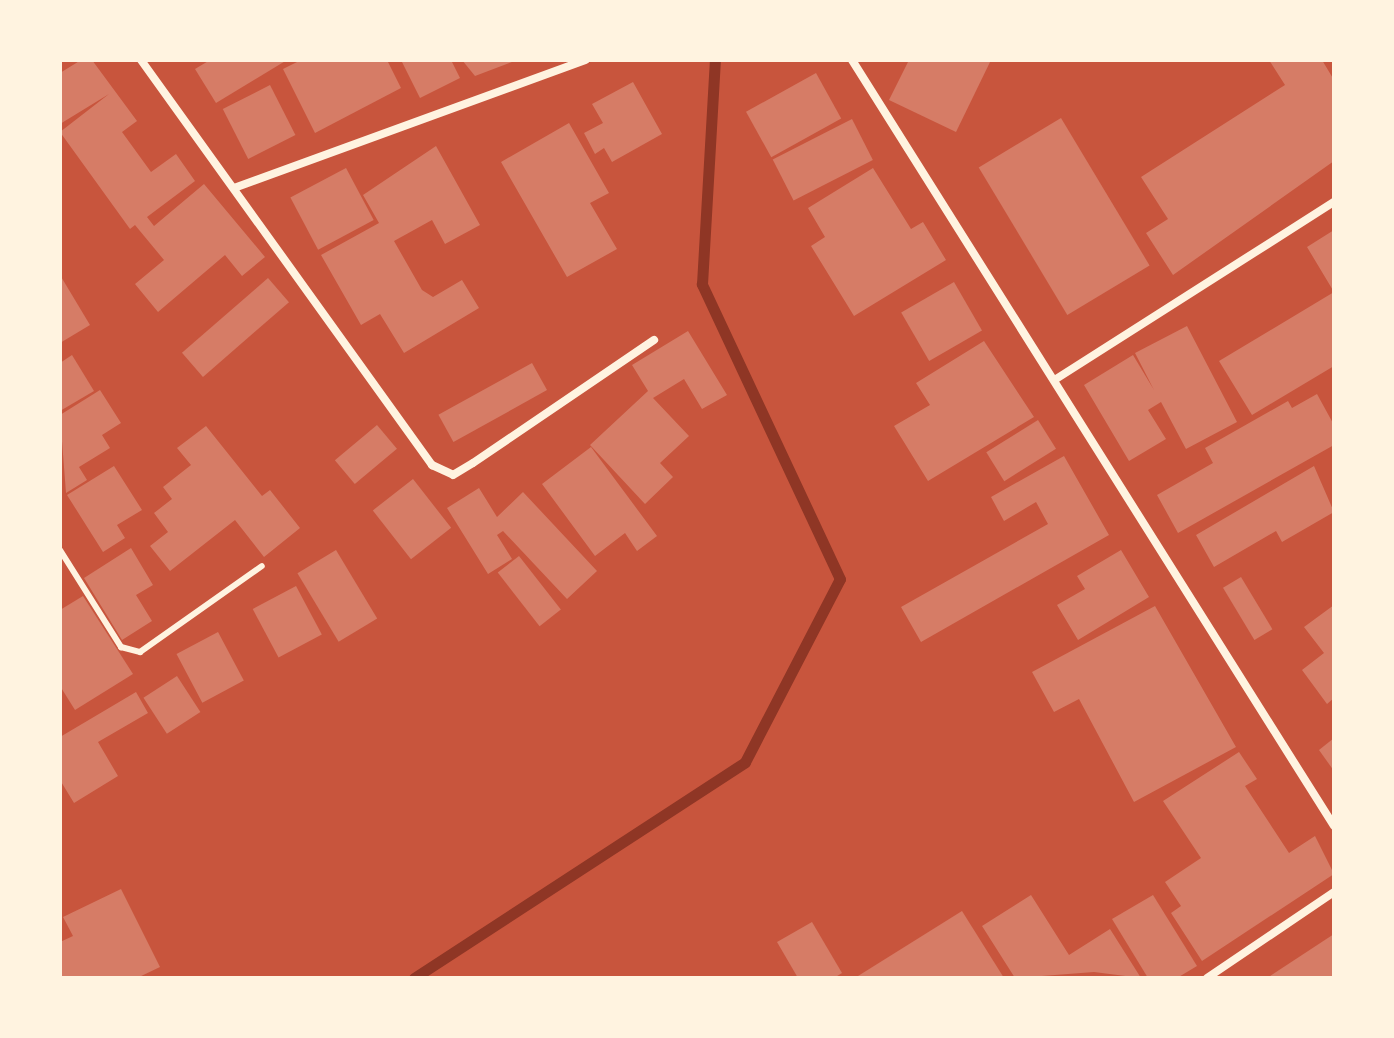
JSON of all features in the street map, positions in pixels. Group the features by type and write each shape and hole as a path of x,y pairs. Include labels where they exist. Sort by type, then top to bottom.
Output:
{"street":[{"path":"141,60 432,465 453,475 654,340"},
{"path":"234,188 585,60"},
{"path":"852,60 1056,379 1334,826"},
{"path":"1056,379 1334,202"},
{"path":"1207,978 1334,892"}],"lane":[{"path":"60,550 121,647 140,652 262,566"}],"building":[{"path":"81,60 92,60 137,121 122,132 151,172 176,154 195,181 147,217 154,226 204,184 265,257 242,276 225,255 158,312 135,284 164,260 135,225 130,229 60,132 109,94 60,124 60,73"},
{"path":"210,60 287,60 216,103 195,69"},
{"path":"301,60 387,60 401,88 315,133 283,69"},
{"path":"401,60 451,60 460,78 420,98"},
{"path":"462,60 517,60 475,76"},
{"path":"909,60 991,60 956,132 889,100"},
{"path":"1269,60 1322,60 1334,80 1334,161 1173,275 1146,233 1168,219 1141,177 1285,85"},
{"path":"816,73 841,118 771,157 746,112"},
{"path":"633,82 662,134 612,162 604,148 595,154 584,133 603,123 592,104"},
{"path":"270,85 295,135 248,159 223,109"},
{"path":"1061,118 1150,265 1067,315 979,167"},
{"path":"852,119 873,160 794,200 773,159"},
{"path":"569,123 609,193 590,203 617,249 567,277 501,162"},
{"path":"436,146 480,225 445,244 432,220 394,241 422,290 433,297 462,280 479,308 404,353 380,314 361,325 321,255 379,223 363,195"},
{"path":"346,168 374,220 318,250 290,198"},
{"path":"873,168 911,229 923,222 946,260 854,316 811,246 825,237 808,208"},
{"path":"1334,230 1334,292 1307,247"},
{"path":"60,275 90,325 60,343"},
{"path":"268,278 289,302 203,377 182,353"},
{"path":"954,282 982,330 929,361 901,312"},
{"path":"1334,292 1334,366 1252,415 1219,361"},
{"path":"1187,326 1237,422 1186,449 1161,402 1148,410 1166,439 1129,461 1084,385 1133,355 1154,390 1135,353"},
{"path":"688,331 727,395 702,409 684,379 653,398 689,436 660,463 673,477 645,504 590,445 648,391 632,365"},
{"path":"984,341 1034,417 928,481 894,426 930,405 916,383"},
{"path":"72,355 94,391 60,411 60,363"},
{"path":"532,363 547,390 453,442 438,415"},
{"path":"100,390 121,423 102,435 110,448 79,467 87,480 66,493 60,415"},
{"path":"1317,394 1334,425 1334,445 1178,533 1157,495 1213,463 1205,448 1288,401 1292,408"},
{"path":"1038,420 1056,449 1004,481 986,452"},
{"path":"377,425 397,449 355,484 335,460"},
{"path":"206,426 262,496 270,490 300,528 264,557 235,520 170,571 150,546 168,532 154,513 172,499 163,487 191,465 177,448"},
{"path":"591,447 657,536 637,551 625,533 595,556 542,484"},
{"path":"1064,456 1109,535 921,642 901,607 1048,524 1036,502 1004,521 991,497"},
{"path":"114,466 142,510 117,525 125,538 103,552 67,495"},
{"path":"1314,466 1334,512 1282,542 1276,531 1214,567 1196,535"},
{"path":"413,479 451,528 411,559 373,510"},
{"path":"479,488 497,517 523,492 597,571 567,599 503,531 497,535 512,559 488,574 447,508"},
{"path":"131,548 153,585 136,595 152,621 122,640 84,578"},
{"path":"336,550 377,619 339,642 297,573"},
{"path":"1121,550 1149,597 1078,640 1057,605 1085,589 1077,576"},
{"path":"519,556 561,610 540,626 498,573"},
{"path":"1241,577 1272,629 1254,640 1223,588"},
{"path":"296,586 322,635 279,658 253,609"},
{"path":"83,596 133,674 75,710 60,686 60,610"},
{"path":"1334,605 1334,698 1327,704 1302,670 1324,653 1304,627"},
{"path":"1155,606 1236,747 1134,802 1079,699 1054,712 1032,672"},
{"path":"218,632 244,681 202,703 177,654"},
{"path":"177,676 200,712 167,734 143,698"},
{"path":"136,692 148,713 98,742 118,776 74,803 60,780 60,737"},
{"path":"1334,738 1334,771 1319,750"},
{"path":"1239,752 1257,779 1245,786 1289,853 1315,836 1334,874 1202,961 1171,913 1181,906 1165,882 1201,858 1163,801"},
{"path":"121,889 160,967 137,978 62,978 60,942 73,936 63,917"},
{"path":"1031,895 1069,955 1110,929 1141,978 1094,972 1015,978 982,926"},
{"path":"1153,895 1197,966 1177,978 1148,978 1112,919"},
{"path":"962,911 1004,978 859,978 858,976"},
{"path":"812,922 842,973 834,978 798,978 777,942"},
{"path":"1334,934 1334,978 1267,978"}],"waterway":[{"path":"414,978 745,762 840,579 702,284 715,60"}]}
